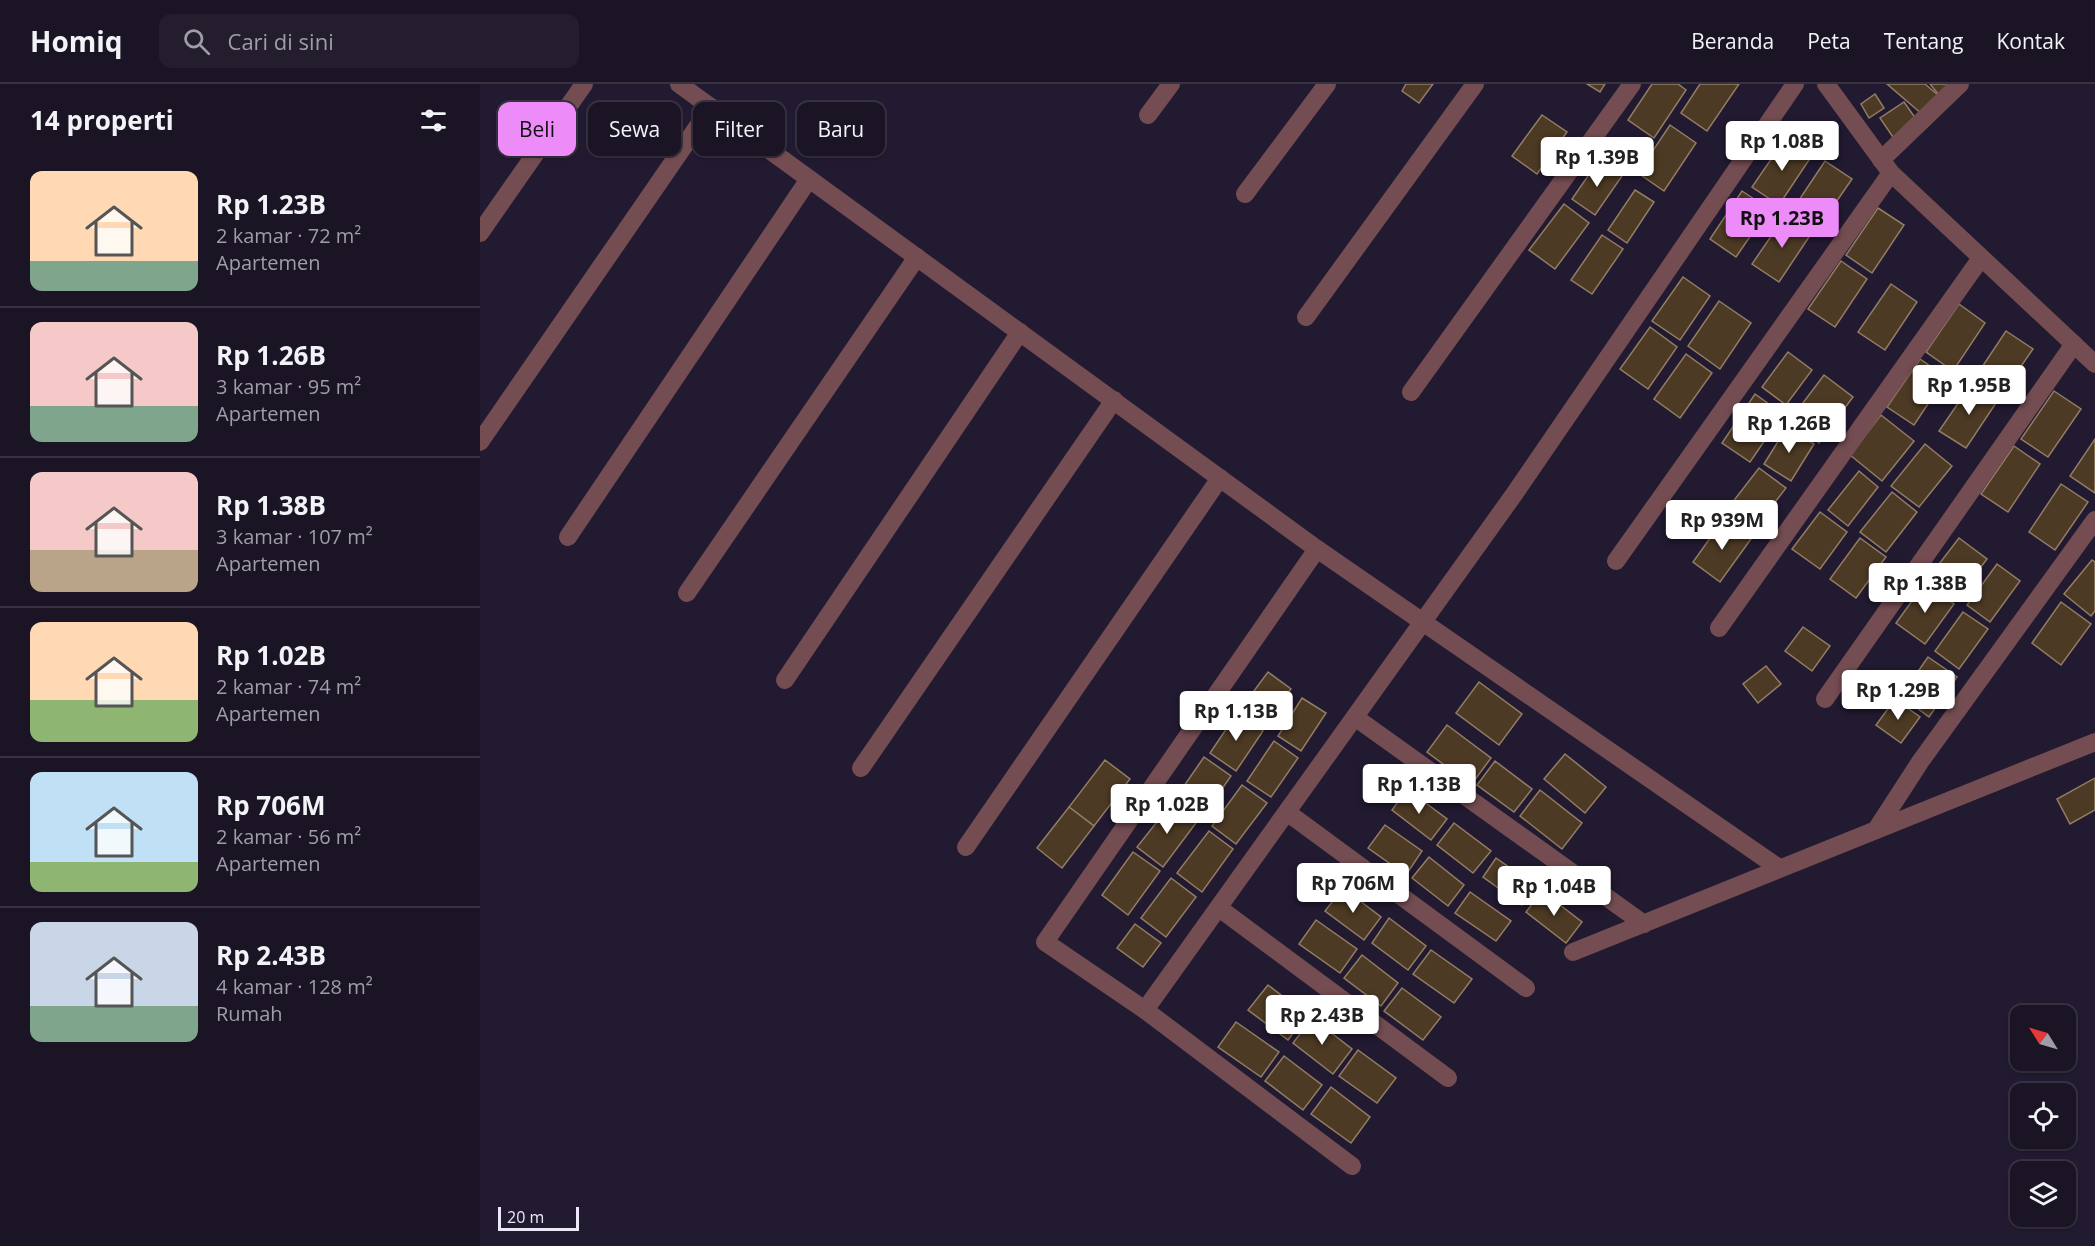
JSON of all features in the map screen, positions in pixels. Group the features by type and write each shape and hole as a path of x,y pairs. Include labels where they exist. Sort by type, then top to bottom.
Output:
{"street":[{"path":"480,233 584,84"},
{"path":"679,84 704,102"},
{"path":"1148,115 1171,84"},
{"path":"1245,194 1327,84"},
{"path":"1306,317 1475,84"},
{"path":"1411,392 1632,84"},
{"path":"1145,1010 1423,623 1795,84"},
{"path":"1826,84 1886,166 2095,364"},
{"path":"1616,561 1886,166 1960,84"},
{"path":"480,441 693,133"},
{"path":"779,156 1317,549 1779,868"},
{"path":"568,537 809,178"},
{"path":"687,593 917,257"},
{"path":"1719,628 1981,258"},
{"path":"785,680 1020,332"},
{"path":"1826,699 2074,344"},
{"path":"861,768 1114,400"},
{"path":"966,847 1220,478"},
{"path":"1876,830 1914,770 2095,520"},
{"path":"1317,549 1046,942 1145,1010 1352,1166"},
{"path":"1356,718 1644,924"},
{"path":"1574,952 2095,742"},
{"path":"1288,813 1526,988"},
{"path":"1219,908 1448,1078"}],"building":[{"path":"1406,84 1433,84 1419,103 1402,91"},
{"path":"1587,84 1605,84 1600,92"},
{"path":"1652,84 1678,84 1686,90 1654,138 1628,120"},
{"path":"1700,84 1739,84 1707,131 1681,113"},
{"path":"1887,84 1925,84 1939,96 1923,115"},
{"path":"1930,84 1964,84 1943,100"},
{"path":"1875,94 1884,108 1869,118 1861,104"},
{"path":"1904,102 1921,126 1897,143 1880,118"},
{"path":"1542,115 1567,132 1537,174 1512,156"},
{"path":"1670,125 1696,143 1664,191 1638,173"},
{"path":"1785,139 1811,157 1779,205 1752,187"},
{"path":"1599,160 1622,176 1595,215 1572,199"},
{"path":"1825,161 1852,179 1819,227 1793,209"},
{"path":"1635,190 1654,202 1627,243 1608,230"},
{"path":"1742,191 1769,209 1736,257 1710,239"},
{"path":"1564,204 1589,223 1555,269 1529,250"},
{"path":"1878,208 1904,225 1872,273 1846,255"},
{"path":"1785,216 1811,234 1779,282 1752,264"},
{"path":"1602,235 1623,249 1592,294 1571,280"},
{"path":"1841,261 1867,279 1835,327 1808,309"},
{"path":"1683,277 1710,296 1680,340 1652,321"},
{"path":"1891,284 1917,302 1885,350 1858,332"},
{"path":"1719,301 1751,323 1720,369 1688,346"},
{"path":"1959,304 1985,323 1953,371 1926,352"},
{"path":"1650,327 1677,347 1648,389 1620,369"},
{"path":"2006,331 2033,349 2000,397 1974,379"},
{"path":"1788,352 1812,370 1786,405 1762,387"},
{"path":"1686,354 1712,373 1680,418 1654,399"},
{"path":"1920,359 1946,377 1914,425 1887,407"},
{"path":"1824,375 1853,397 1819,443 1790,420"},
{"path":"1972,383 1998,400 1966,448 1939,431"},
{"path":"2054,391 2081,409 2048,457 2021,439"},
{"path":"1755,394 1783,414 1750,462 1722,443"},
{"path":"1881,415 1914,441 1882,481 1850,455"},
{"path":"1787,427 1814,444 1791,481 1764,464"},
{"path":"2095,439 2095,493 2070,476"},
{"path":"1925,444 1952,466 1919,507 1891,486"},
{"path":"2014,446 2040,464 2008,512 1981,494"},
{"path":"1759,468 1786,488 1752,532 1725,512"},
{"path":"1859,471 1878,487 1848,526 1828,510"},
{"path":"2061,484 2088,502 2055,550 2029,532"},
{"path":"1892,492 1917,512 1886,552 1860,532"},
{"path":"1820,512 1847,532 1820,569 1792,549"},
{"path":"1723,520 1751,539 1720,582 1693,562"},
{"path":"1860,538 1886,557 1856,598 1830,579"},
{"path":"1959,538 1987,559 1957,599 1929,577"},
{"path":"2092,560 2095,562 2095,611 2091,616 2064,594"},
{"path":"1997,564 2020,581 1990,622 1967,605"},
{"path":"1925,583 1954,604 1925,644 1896,623"},
{"path":"2061,602 2091,624 2061,665 2032,643"},
{"path":"1963,612 1988,629 1959,669 1935,651"},
{"path":"1803,627 1830,646 1812,671 1785,651"},
{"path":"1928,657 1957,677 1929,717 1901,696"},
{"path":"1766,666 1781,684 1758,703 1743,684"},
{"path":"1268,672 1291,689 1265,724 1242,707"},
{"path":"1479,682 1522,714 1499,745 1456,713"},
{"path":"1302,698 1326,713 1301,751 1278,736"},
{"path":"1895,699 1920,717 1901,743 1876,725"},
{"path":"1237,713 1263,731 1236,771 1210,753"},
{"path":"1447,725 1491,758 1471,785 1427,752"},
{"path":"1274,741 1298,758 1271,797 1247,781"},
{"path":"1565,754 1606,787 1585,813 1544,779"},
{"path":"1204,757 1231,776 1202,818 1175,799"},
{"path":"1105,760 1130,779 1094,826 1069,807"},
{"path":"1495,761 1532,789 1514,812 1477,785"},
{"path":"2095,778 2095,810 2070,824 2057,799"},
{"path":"1242,785 1267,803 1236,844 1212,826"},
{"path":"1407,789 1447,819 1431,840 1392,810"},
{"path":"1540,790 1582,823 1562,849 1520,816"},
{"path":"1171,804 1196,823 1163,867 1137,847"},
{"path":"1069,807 1094,826 1062,868 1037,848"},
{"path":"1454,823 1491,851 1473,873 1437,845"},
{"path":"1385,825 1422,851 1406,875 1368,848"},
{"path":"1209,831 1233,849 1202,892 1177,873"},
{"path":"1133,852 1160,871 1128,915 1102,895"},
{"path":"1429,857 1464,885 1448,906 1412,878"},
{"path":"1496,858 1536,886 1522,905 1483,877"},
{"path":"1390,864 1406,875 1400,883 1384,872"},
{"path":"1171,878 1196,897 1166,937 1141,918"},
{"path":"1343,888 1381,917 1364,940 1325,911"},
{"path":"1542,891 1582,922 1566,943 1526,912"},
{"path":"1470,892 1511,921 1496,941 1455,913"},
{"path":"1389,918 1426,946 1408,970 1372,943"},
{"path":"1316,920 1357,949 1340,973 1299,944"},
{"path":"1135,924 1161,943 1143,967 1117,948"},
{"path":"1431,950 1472,979 1454,1003 1413,974"},
{"path":"1362,955 1398,983 1381,1006 1344,978"},
{"path":"1268,985 1307,1015 1288,1040 1248,1010"},
{"path":"1402,988 1441,1017 1423,1040 1384,1011"},
{"path":"1312,1018 1352,1049 1333,1074 1293,1043"},
{"path":"1236,1022 1279,1052 1261,1077 1218,1047"},
{"path":"1358,1050 1396,1078 1377,1103 1339,1076"},
{"path":"1284,1056 1322,1085 1303,1110 1265,1081"},
{"path":"1331,1087 1370,1117 1351,1143 1311,1114"}]}
